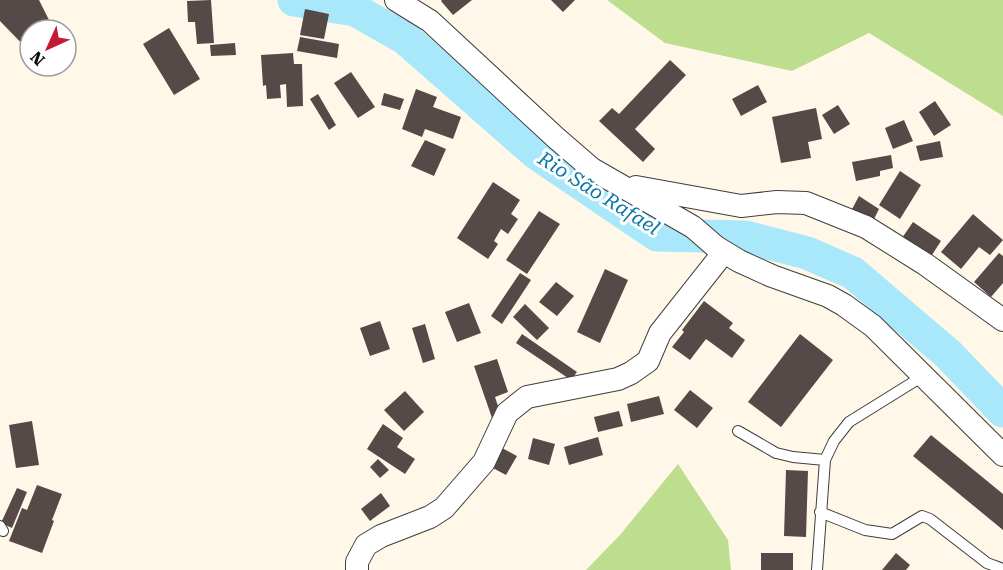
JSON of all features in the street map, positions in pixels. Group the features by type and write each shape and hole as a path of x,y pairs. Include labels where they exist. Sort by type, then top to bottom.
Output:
{"street":[{"path":"396,0 430,21 592,169 693,227 720,249 772,276 828,296 873,326 1003,455"},
{"path":"620,184 741,206 777,202 806,203 866,227 926,264 1003,320"},
{"path":"357,570 357,562 366,545 381,536 430,518 444,508 484,462 507,413 527,397 618,379 648,360 660,333 720,249"}],"lane":[{"path":"817,570 825,460 834,441 849,422 923,376"},
{"path":"738,431 776,453 825,460"},
{"path":"820,512 865,530 892,534 922,516 930,519 987,563 1003,569"}],"green space":[{"path":"607,0 1003,0 1003,116 869,33 792,71 665,43"},
{"path":"678,464 728,540 731,570 586,570 620,535"}],"building":[{"path":"0,0 39,0 48,18 18,18 18,40 0,21"},
{"path":"211,0 214,43 197,44 195,22 188,22 187,1"},
{"path":"442,0 472,0 453,15"},
{"path":"551,0 575,0 563,12"},
{"path":"305,9 329,14 324,39 300,35"},
{"path":"169,28 200,79 174,95 143,44"},
{"path":"300,37 339,44 337,58 297,51"},
{"path":"235,43 236,55 211,56 210,45"},
{"path":"293,53 294,64 302,64 303,106 287,107 286,84 280,85 281,98 267,99 266,85 263,86 261,55"},
{"path":"670,60 686,75 635,129 655,149 643,162 599,121 612,108 619,114"},
{"path":"351,72 375,107 358,118 334,83"},
{"path":"758,85 767,102 741,116 732,99"},
{"path":"416,89 437,97 433,107 461,117 453,139 425,129 422,137 402,129"},
{"path":"384,93 404,99 400,110 381,105"},
{"path":"318,94 336,125 329,130 310,99"},
{"path":"935,101 951,125 934,136 919,112"},
{"path":"838,105 850,124 834,134 822,115"},
{"path":"816,108 822,139 808,142 811,158 781,163 772,117"},
{"path":"904,120 913,141 893,149 885,128"},
{"path":"425,140 446,149 434,176 411,166"},
{"path":"940,141 943,157 920,161 916,146"},
{"path":"891,155 893,168 880,171 880,176 856,181 852,162"},
{"path":"900,171 921,185 900,219 879,205"},
{"path":"493,182 520,200 511,214 518,219 508,234 501,229 494,241 498,244 488,259 457,238"},
{"path":"859,196 879,209 871,225 850,213"},
{"path":"539,211 560,224 527,274 506,260"},
{"path":"973,214 1003,240 990,255 979,247 961,269 941,252"},
{"path":"913,222 941,241 930,258 902,238"},
{"path":"999,253 1003,256 1003,283 991,297 974,282"},
{"path":"605,269 628,280 600,343 577,332"},
{"path":"520,273 531,280 502,324 491,316"},
{"path":"556,282 574,296 557,316 539,302"},
{"path":"704,301 733,323 729,328 745,340 732,358 706,339 690,360 672,347"},
{"path":"469,303 481,333 457,342 445,312"},
{"path":"525,304 549,328 537,340 513,317"},
{"path":"380,321 390,349 370,356 360,328"},
{"path":"425,324 435,359 423,363 412,328"},
{"path":"522,334 577,372 571,380 516,343"},
{"path":"800,334 833,360 781,427 748,402"},
{"path":"497,359 508,392 495,397 501,415 492,418 474,366"},
{"path":"690,390 713,408 697,428 674,410"},
{"path":"405,391 424,412 404,431 384,410"},
{"path":"659,396 664,414 631,422 627,404"},
{"path":"619,411 623,426 598,432 594,417"},
{"path":"32,421 39,465 16,468 9,425"},
{"path":"383,424 403,438 397,447 415,459 405,474 367,449"},
{"path":"931,435 1003,494 1003,530 913,456"},
{"path":"598,437 603,455 569,465 564,447"},
{"path":"533,438 555,444 549,465 528,459"},
{"path":"500,447 517,456 506,475 489,466"},
{"path":"378,459 389,470 380,478 370,467"},
{"path":"786,470 808,471 806,537 784,536"},
{"path":"37,485 62,494 42,553 9,541 22,508 27,510"},
{"path":"17,488 27,492 12,528 1,523"},
{"path":"381,493 390,506 370,521 361,509"},
{"path":"761,553 793,553 793,570 761,570"},
{"path":"896,553 910,565 906,570 882,570"}],"waterway":[{"name":"Rio São Rafael","path":"294,0 355,10 406,39 536,153 657,235 745,237 807,253 853,273 948,354 1003,411"}]}
